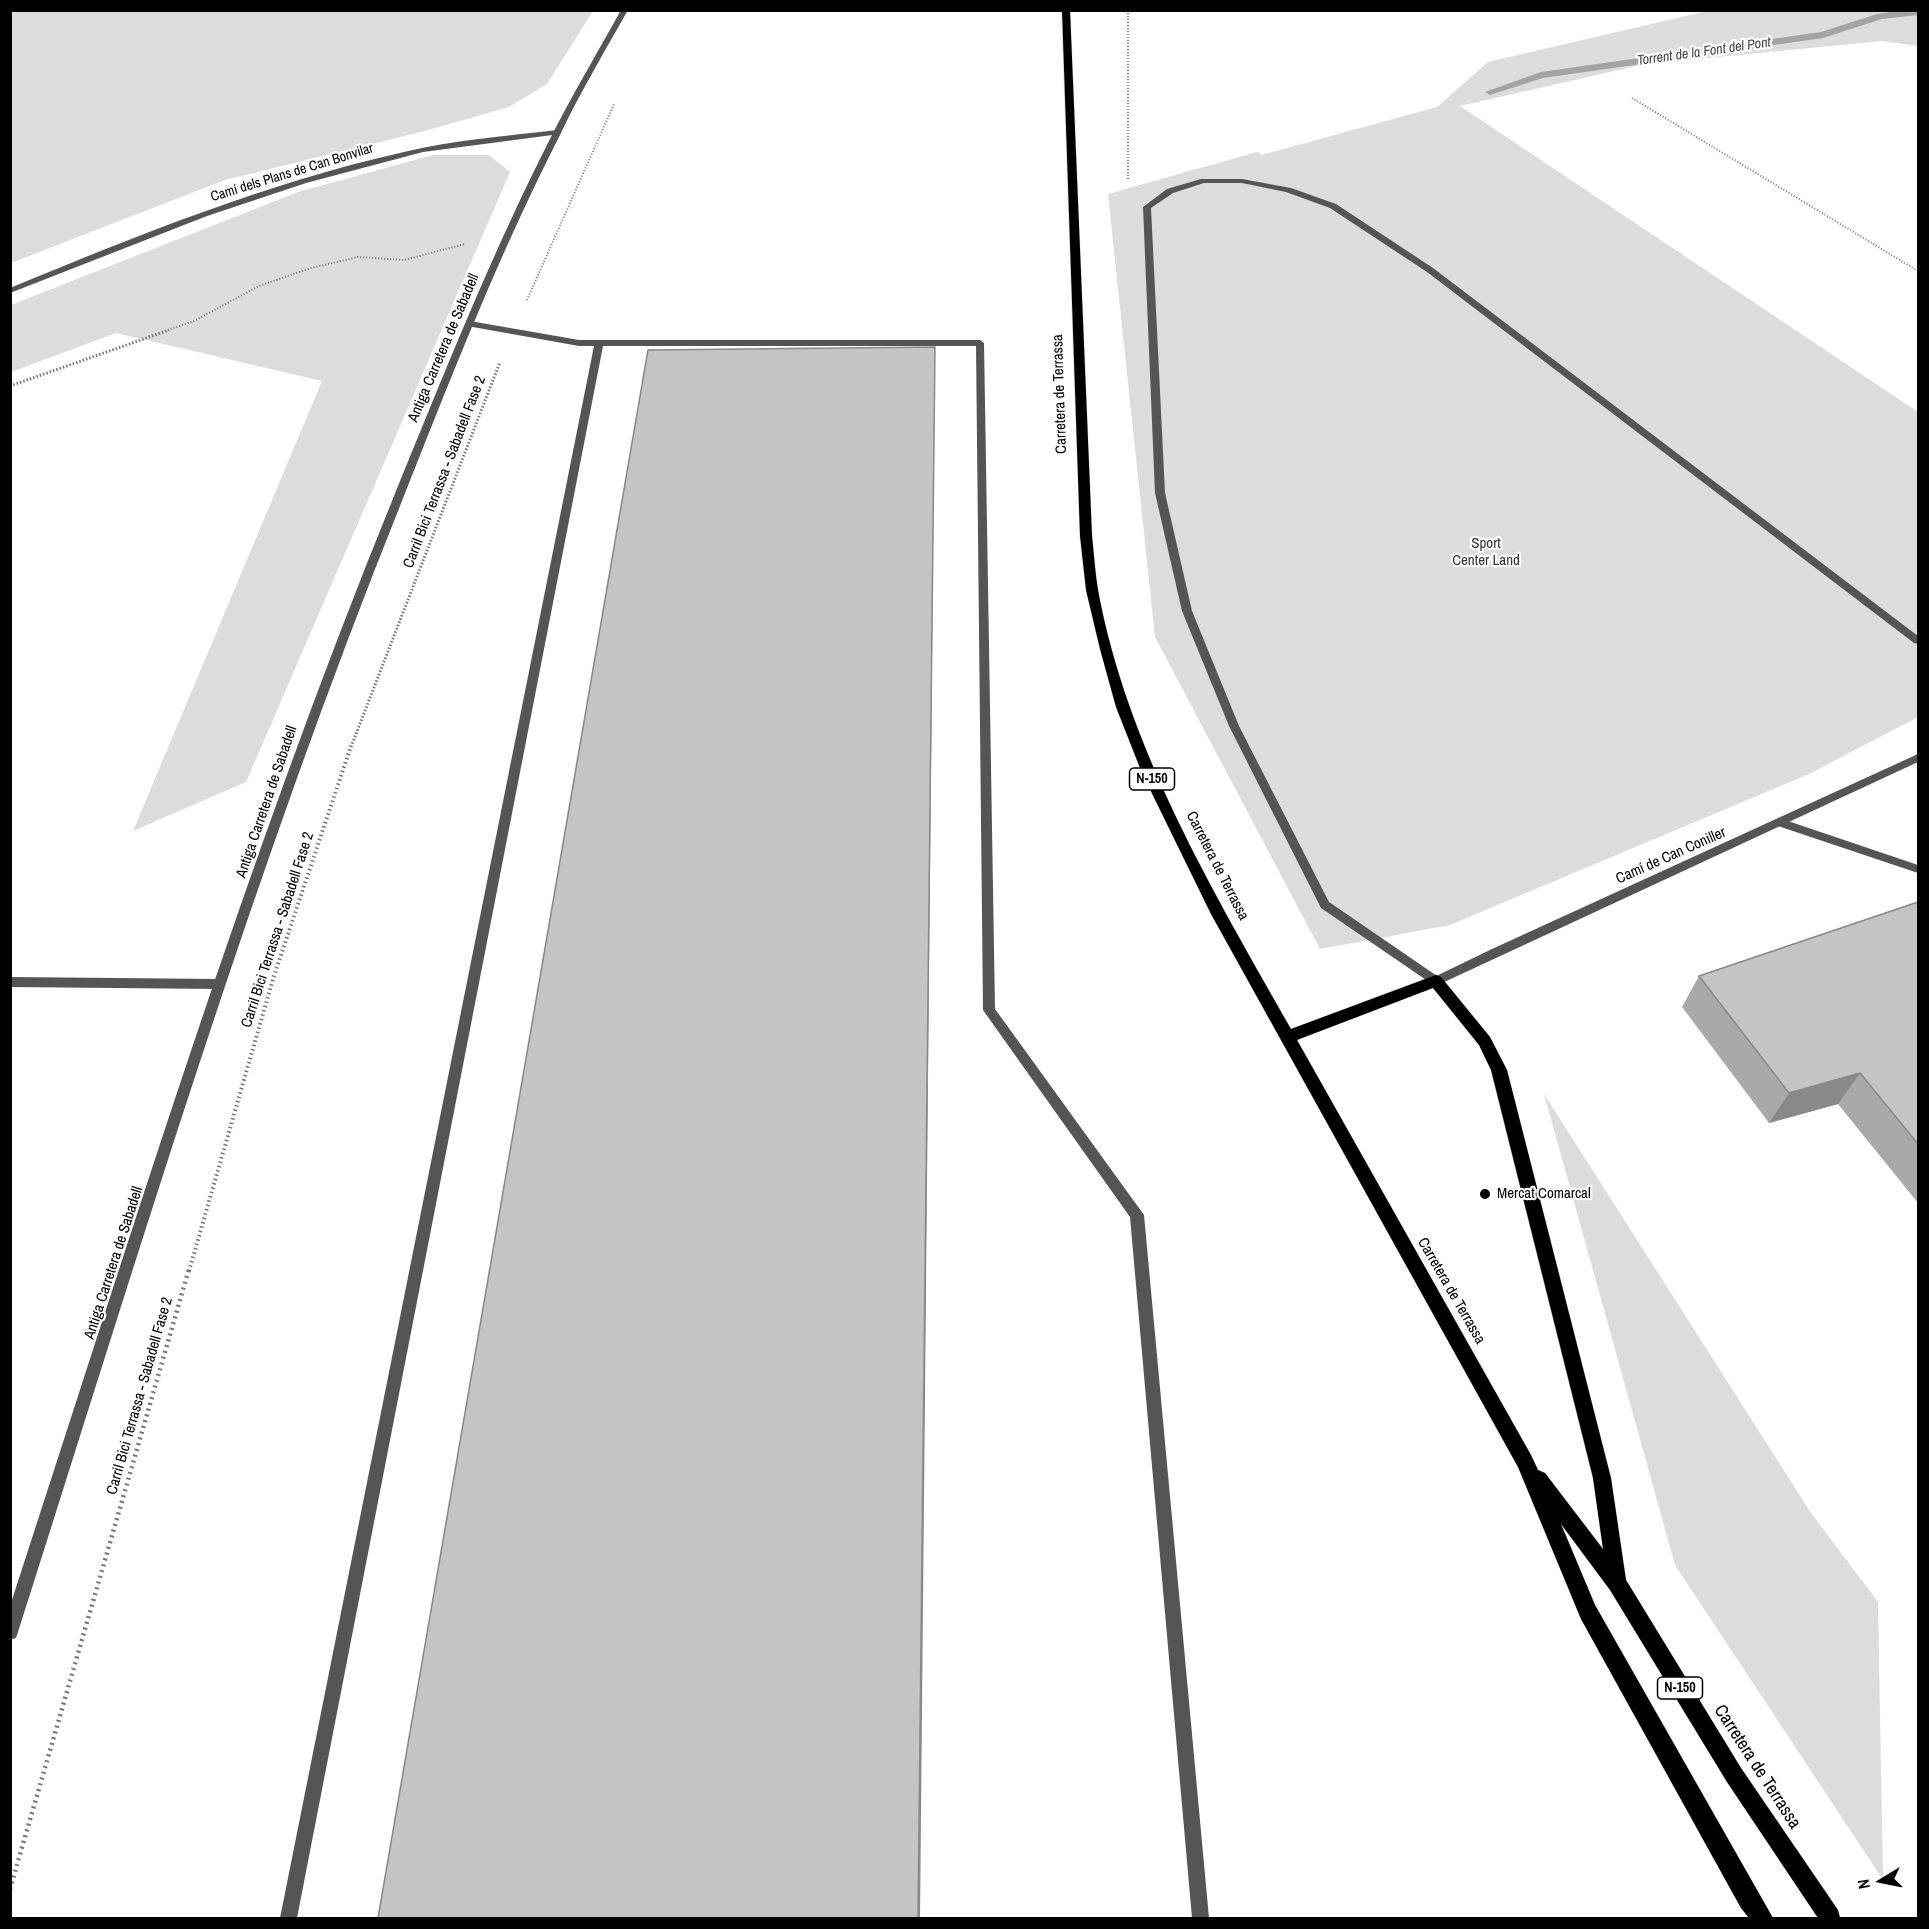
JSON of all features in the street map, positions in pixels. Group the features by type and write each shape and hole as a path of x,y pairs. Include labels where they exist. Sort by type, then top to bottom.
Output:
{"main road":[{"name":"Carretera de Terrassa","path":"1066,10 1086,536 1092,590 1123,707 1149,773 1216,910 1525,1461 1588,1612 1749,1900 1762,1918"},
{"path":"1287,1037 1436,981 1485,1041 1499,1070 1602,1478 1617,1583"},
{"name":"Carretera de Terrassa","path":"1525,1461 1617,1583 1734,1775 1830,1918"}],"street":[{"name":"Antiga Carretera de Sabadell","path":"10,1632 219,984 299,753 383,532 509,234 557,132 625,10"},
{"name":"Camí dels Plans de Can Bonvilar","path":"10,291 150,234 261,194 405,154 481,141 557,132"},
{"path":"1436,981 1324,905 1234,726 1187,611 1160,493 1147,207 1170,191 1204,181 1242,181 1288,190 1333,206 1430,270 1918,641"},
{"path":"470,324 579,343 980,343 988,1010 1137,1215 1201,1918"},
{"path":"288,1918 599,343"},
{"name":"Camí de Can Coniller","path":"1436,981 1528,937 1782,823 1918,758"},
{"path":"1782,823 1918,869"},
{"path":"10,982 219,984"}],"path":[{"path":"1128,10 1128,180 1147,207"},
{"path":"1632,98 1918,271"},
{"name":"Carril Bici Terrassa - Sabadell Fase 2","path":"10,1889 273,979 343,767 513,331 616,100"},
{"path":"10,386 194,321 259,286 331,262 358,257 404,261 509,234"}],"green space":[{"path":"11,10 593,11 547,84 509,107 421,132 225,180 11,263"},
{"name":"Sport Center Land","path":"1707,11 1918,11 1918,46 1882,41 1645,64 1460,106 1918,412 1918,717 1809,774 1450,925 1320,949 1155,637 1108,194 1257,152 1262,155 1437,107 1488,62"},
{"path":"433,155 489,155 510,172 246,782 133,831 322,381 116,333 11,372 11,305 298,192"},
{"path":"1544,1094 1811,1513 1878,1602 1883,1880 1675,1565"}],"building":[{"path":"935,347 918,1918 378,1918 648,350"},
{"path":"1918,902 1918,1144 1860,1073 1789,1093 1699,976"}],"waterway":[{"name":"Torrent de la Font del Pont","path":"1490,92 1541,75 1823,35 1881,16 1918,12"}],"place":[{"name":"Mercat Comarcal","path":"1485,1194"}]}
